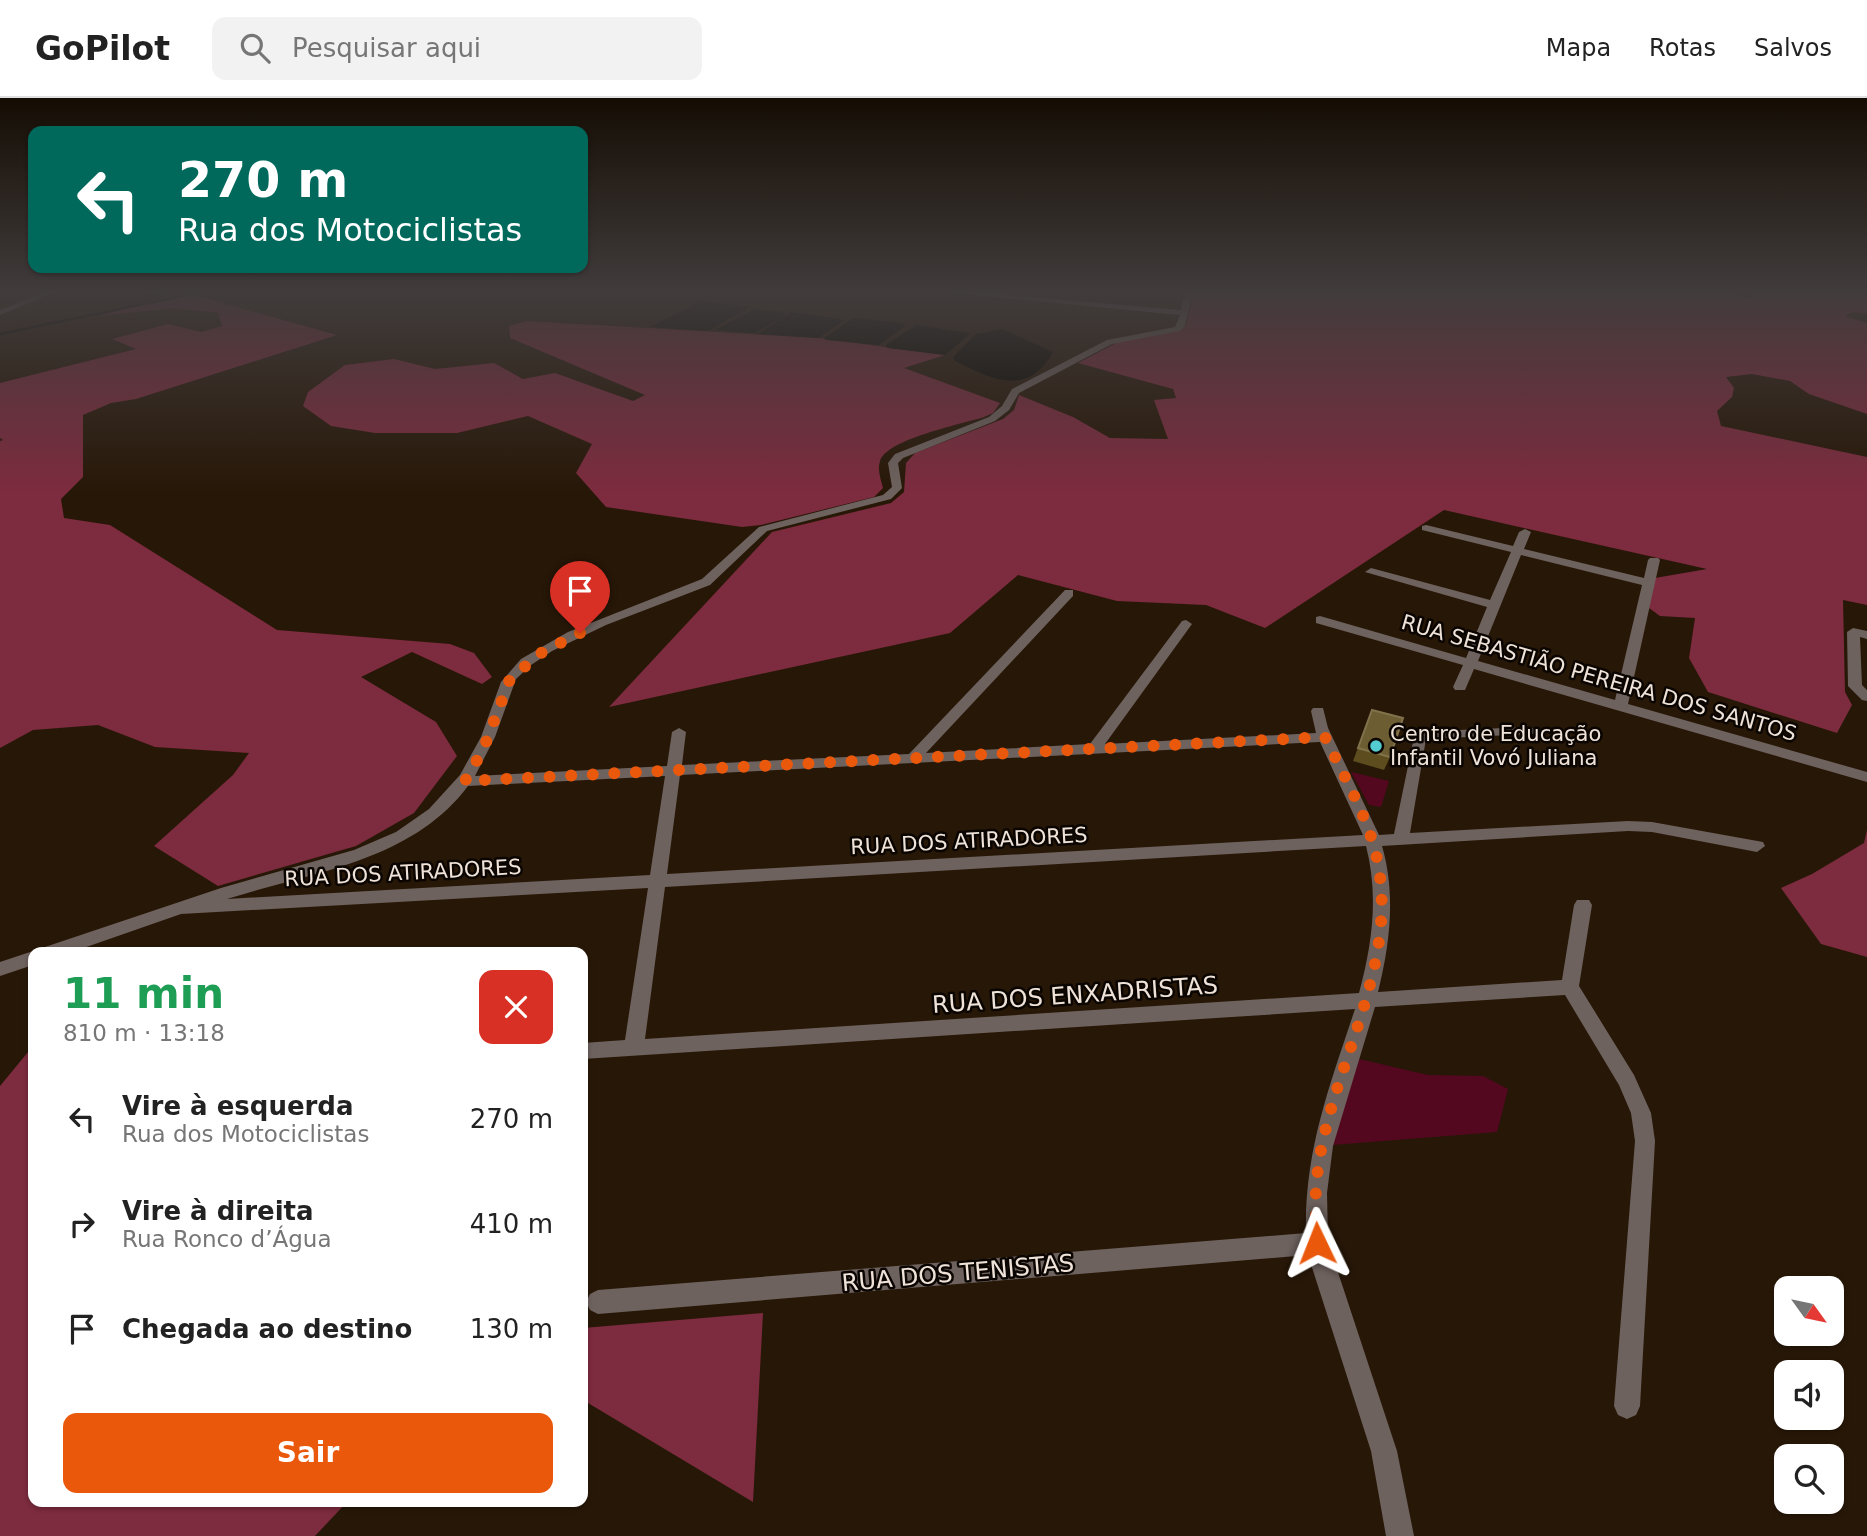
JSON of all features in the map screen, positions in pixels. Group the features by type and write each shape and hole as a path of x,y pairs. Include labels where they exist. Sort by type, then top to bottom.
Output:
{"street":[{"path":"66,947 250,885 337,863 387,843 421,823 465,781 483,750 510,679 541,653 590,629 705,582 717,575 753,534 763,529 887,497 897,488 893,463 899,456 992,419 1006,408 1015,391 1077,359"},
{"path":"1426,528 1649,583"},
{"path":"1460,687 1525,532"},
{"path":"1621,706 1654,560"},
{"path":"1371,572 1494,605"},
{"path":"913,758 1069,593"},
{"name":"RUA SEBASTIÃO PEREIRA DOS SANTOS","path":"1320,620 1867,776"},
{"path":"1094,749 1186,624"},
{"path":"1866,696 1855,686 1853,632 1867,635"},
{"path":"1318,711 1325,737 1374,842 1381,884 1382,918 1366,1000 1320,1158 1316,1204 1317,1243 1388,1464 1398,1507 1400,1536"},
{"path":"1401,840 1420,735 1528,731"},
{"path":"634,1048 679,732"},
{"path":"465,781 1325,737"},
{"name":"RUA DOS ATIRADORES","path":"182,908 1628,826 1651,827 1757,846"},
{"path":"1583,905 1570,987 1627,1081 1641,1112 1644,1141 1627,1406"},
{"path":"0,969 28,960"},
{"name":"RUA DOS ENXADRISTAS","path":"588,1051 1570,987"},
{"name":"RUA DOS TENISTAS","path":"598,1302 1317,1243"}],"shaded area":[{"path":"96,359 261,359 136,399 111,403 83,415 83,477 61,499 64,518 110,525 277,630 450,644 474,653 492,677 482,684 412,652 361,677 436,722 457,756 414,813 356,846 218,886 154,846 233,775 249,753 155,747 98,725 33,730 0,748 0,441 3,440 0,438 0,383"},
{"path":"393,359 435,369 494,363 523,379 555,373 633,401 645,395 560,359 932,359 904,368 1000,403 993,413 984,417 910,439 886,453 879,468 883,488 874,497 761,525 742,527 606,507 576,473 592,444 528,416 457,433 375,433 331,426 303,406 308,392 345,365"},
{"path":"954,359 1048,359 1032,375 1020,380 995,378"},
{"path":"1085,359 1867,359 1867,414 1809,394 1790,381 1752,374 1726,377 1734,388 1732,397 1717,411 1721,426 1867,457 1867,605 1843,600 1845,692 1852,705 1837,733 1708,692 1689,658 1695,618 1660,616 1649,608 1655,578 1707,569 1444,510 1265,628 1206,605 1117,601 1018,575 950,633 609,707 772,532 891,503 904,492 906,463 915,453 1003,419 1014,410 1019,395 1073,417 1110,438 1168,439 1154,400 1176,398 1173,389 1078,363"},
{"path":"1351,772 1389,781 1381,807 1369,805"},
{"path":"1867,830 1867,957 1821,944 1781,888 1812,874 1864,843"},
{"path":"28,1052 28,1507 342,1507 315,1536 0,1536 0,1086"},
{"path":"1359,1059 1428,1075 1483,1076 1508,1089 1497,1132 1332,1145"},
{"path":"763,1313 753,1502 588,1403 588,1328"}],"building":[{"name":"Centro de Educação Infantil Vovó Juliana","path":"1372,710 1403,718 1390,757 1358,748"}],"place":[{"name":"Centro de Educação Infantil Vovó Juliana","path":"1376,746"}],"route":[{"path":"580,633 541,653 510,679 483,750 465,781 1325,737 1374,842 1379,866 1382,909 1381,927 1366,1000 1322,1147 1316,1204 1317,1243"}]}
